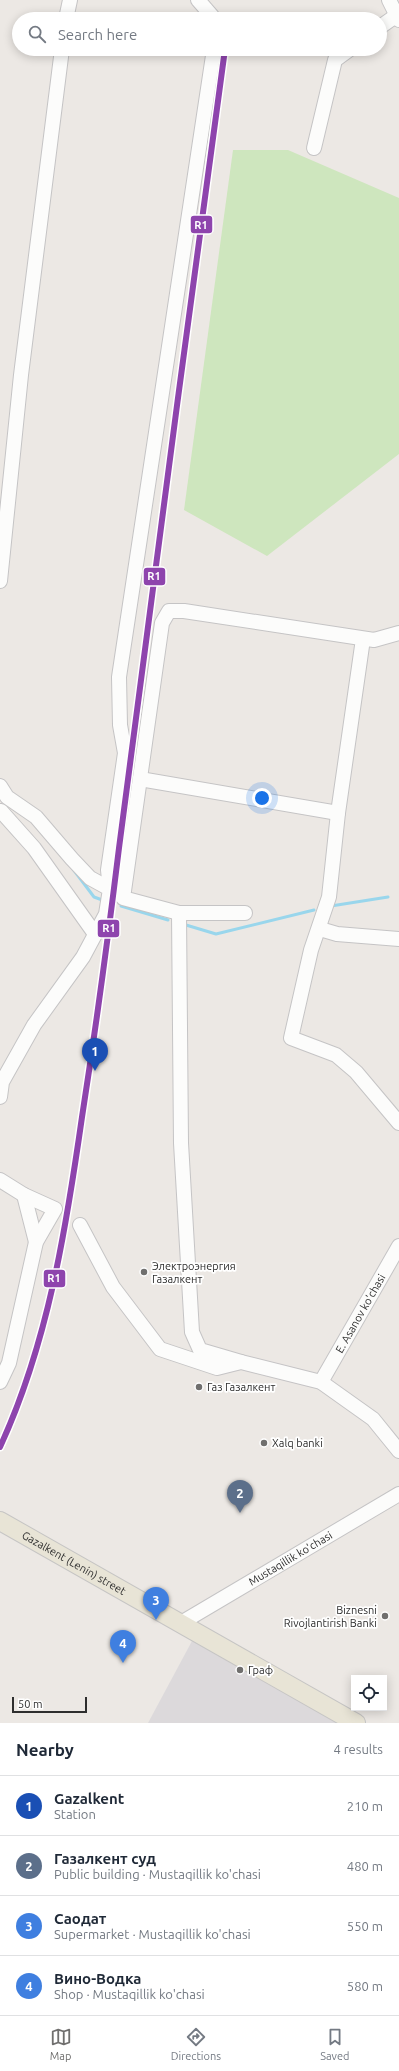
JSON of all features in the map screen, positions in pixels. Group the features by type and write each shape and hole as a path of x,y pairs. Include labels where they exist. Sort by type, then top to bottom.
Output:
{"main road":[{"name":"Gazalkent (Lenin) street","path":"0,1521 356,1723"}],"street":[{"path":"67,12 70,0"},
{"path":"198,0 208,12"},
{"path":"387,23 398,17 389,0"},
{"path":"0,580 21,375 61,56"},
{"path":"0,1097 2,1082 34,1025 83,957 106,914 110,889 108,870 125,753 120,725 119,677 213,56"},
{"path":"314,148 335,60 340,56"},
{"path":"245,913 179,913 123,898 162,623 169,611 184,611 374,640 399,633"},
{"path":"363,638 338,813 329,897 320,929 311,950 291,1038 336,1055 356,1072 399,1123"},
{"path":"140,779 338,813"},
{"path":"0,786 7,797 36,817 90,878 110,889"},
{"path":"1,811 34,848 95,934"},
{"path":"179,913 181,1143 192,1332 200,1350 321,1382 373,1419 399,1451"},
{"path":"320,929 337,934 399,939"},
{"path":"0,1180 24,1195 55,1209 36,1242 9,1363 0,1382"},
{"path":"24,1195 36,1242"},
{"path":"80,1224 113,1287 160,1349 217,1368 241,1362"},
{"name":"E. Asanov ko'chasi","path":"321,1382 399,1246"},
{"name":"Mustaqillik ko'chasi","path":"181,1623 399,1494"}],"shaded area":[{"path":"192,1641 337,1723 148,1723"}],"green space":[{"path":"233,150 288,150 399,198 399,454 267,556 184,510"}],"waterway":[{"path":"73,869 94,897 105,901"},
{"path":"331,906 388,897"},
{"path":"121,906 168,920"},
{"path":"186,925 216,934 314,910"}],"transit line":[{"name":"R1","path":"0,1447 17,1408 43,1326 62,1243 69,1201 102,982 224,56"}],"place":[{"name":"Gazalkent","path":"95,1071"},
{"name":"Электроэнергия Газалкент","path":"144,1272"},
{"name":"Газ Газалкент","path":"199,1387"},
{"name":"Xalq banki","path":"264,1443"},
{"name":"Газалкент суд","path":"240,1513"},
{"name":"Biznesni Rivojlantirish Banki","path":"385,1616"},
{"name":"Саодат","path":"156,1620"},
{"name":"Вино-Водка","path":"123,1663"},
{"name":"Граф","path":"240,1670"}]}
